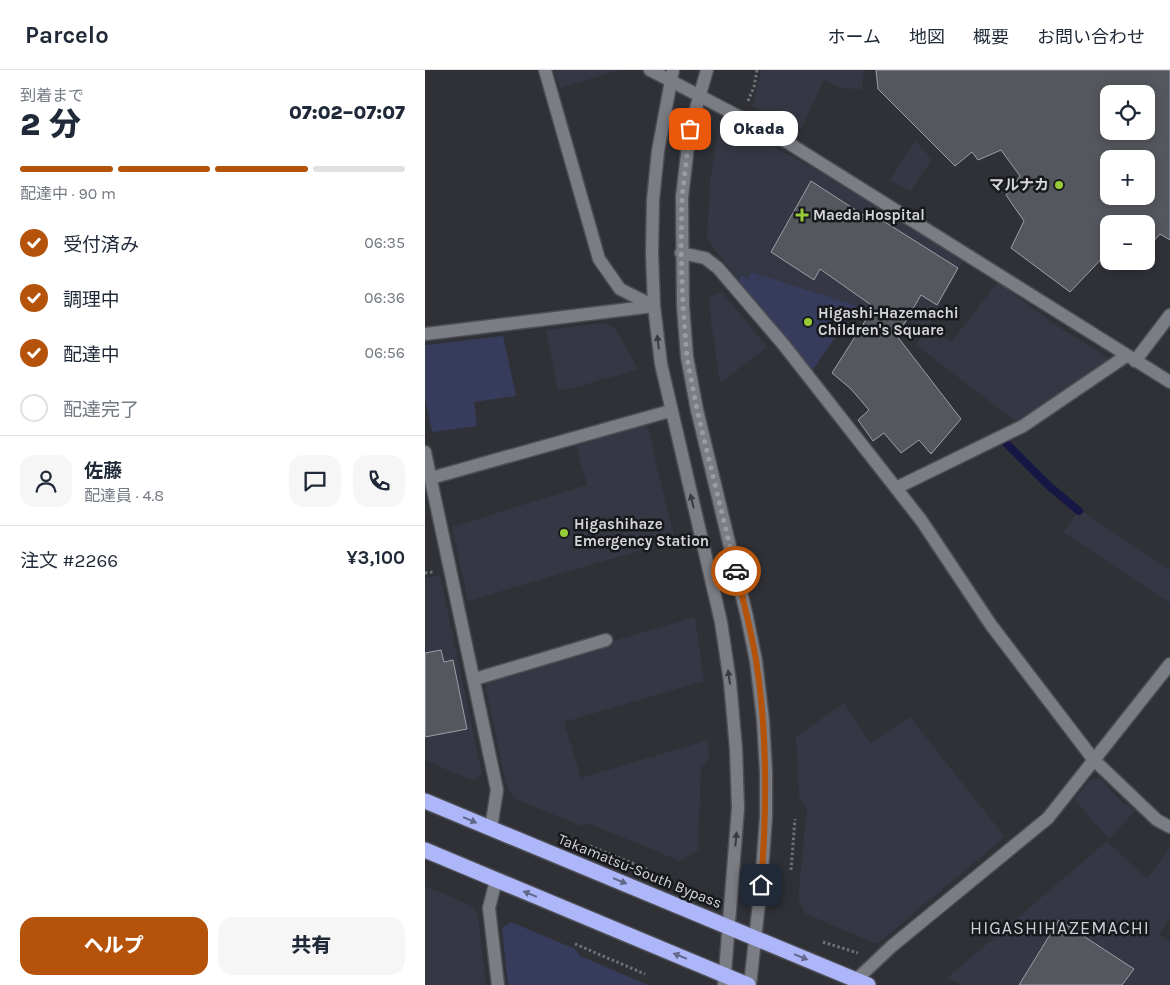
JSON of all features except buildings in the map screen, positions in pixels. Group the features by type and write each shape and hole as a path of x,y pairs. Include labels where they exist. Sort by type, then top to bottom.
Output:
{"highway":[{"name":"Takamatsu-South Bypass","path":"425,801 862,982"},
{"path":"425,850 725,980 749,985"}],"street":[{"path":"545,70 599,259 620,289 654,306"},
{"path":"650,70 672,76 701,96 782,139 1170,382"},
{"path":"707,70 690,129 682,197 681,253 683,306 687,358 697,410 752,643 763,720 766,817 756,939 749,985"},
{"path":"672,76 658,151 653,200 652,254 654,306 661,364 670,410 721,622 731,682 738,808 725,980"},
{"path":"681,253 705,258 718,268 783,344 921,520 991,625 1094,760 1157,820 1170,827"},
{"path":"425,334 654,306"},
{"path":"896,488 1023,426 1130,358 1170,315"},
{"path":"431,478 670,410"},
{"path":"425,452 475,679 497,790 491,828"},
{"path":"475,679 606,640"},
{"path":"862,982 892,946 1048,818 1170,664"},
{"path":"496,880 489,908 497,985"}],"path":[{"path":"741,117 754,86 757,70"},
{"path":"791,870 795,819"},
{"path":"590,846 647,869"},
{"path":"823,942 862,954"},
{"path":"575,944 645,974"}],"shaded area":[{"path":"554,70 619,70 560,88"},
{"path":"761,70 864,70 862,90 839,87 824,80 801,129 752,106"},
{"name":"Maeda Hospital","path":"719,120 816,169 965,256 929,325 951,342 998,282 1054,324 1113,361 1018,423 916,345 927,327 878,310 849,304 751,272 748,280 742,275 738,280 707,239 710,182"},
{"path":"915,141 932,159 910,192 890,180"},
{"name":"Higashi-Hazemachi Children's Square","path":"751,272 857,306 811,372 771,325 738,280 742,275 748,279"},
{"path":"722,292 767,347 720,383 709,297"},
{"path":"604,323 615,328 637,370 576,387 558,390 546,330"},
{"path":"503,336 516,396 474,402 477,426 432,432 425,399 425,345"},
{"name":"Higashihaze Emergency Station","path":"647,425 675,540 468,601 452,527 587,485 576,445"},
{"path":"1080,510 1170,570 1170,603 1063,532"},
{"path":"440,575 482,774 473,781 425,760 425,578"},
{"path":"695,617 704,681 564,722 581,778 708,740 709,758 701,768 698,850 680,861 590,824 581,826 516,799 507,788 484,679"},
{"path":"844,703 870,743 910,717 1005,837 877,944 806,914 798,900 807,808 799,797 796,737"},
{"path":"1091,779 1101,779 1122,803 1136,810 1109,839 1074,799"},
{"path":"1107,841 1147,879 1170,847 1170,918 1159,934 1170,942 1170,985 962,985 947,978"},
{"path":"425,886 472,906 478,914 486,985 425,985"},
{"path":"511,922 575,949 580,956 648,985 508,985 502,928"}],"waterway":[{"path":"1001,438 1049,486 1079,511"}],"way so far":[{"path":"690,129 682,197 681,253 687,358 697,410 736,571"}],"place":[{"name":"Okada","path":"690,129"},
{"name":"マルナカ","path":"1059,185"},
{"name":"Maeda Hospital","path":"802,215"},
{"name":"Higashi-Hazemachi Children's Square","path":"808,322"},
{"name":"Higashihaze Emergency Station","path":"564,533"}],"district":[{"name":"HIGASHIHAZEMACHI","path":"1060,928"}],"route":[{"path":"736,571 756,661 763,720 766,817 761,885"}]}
